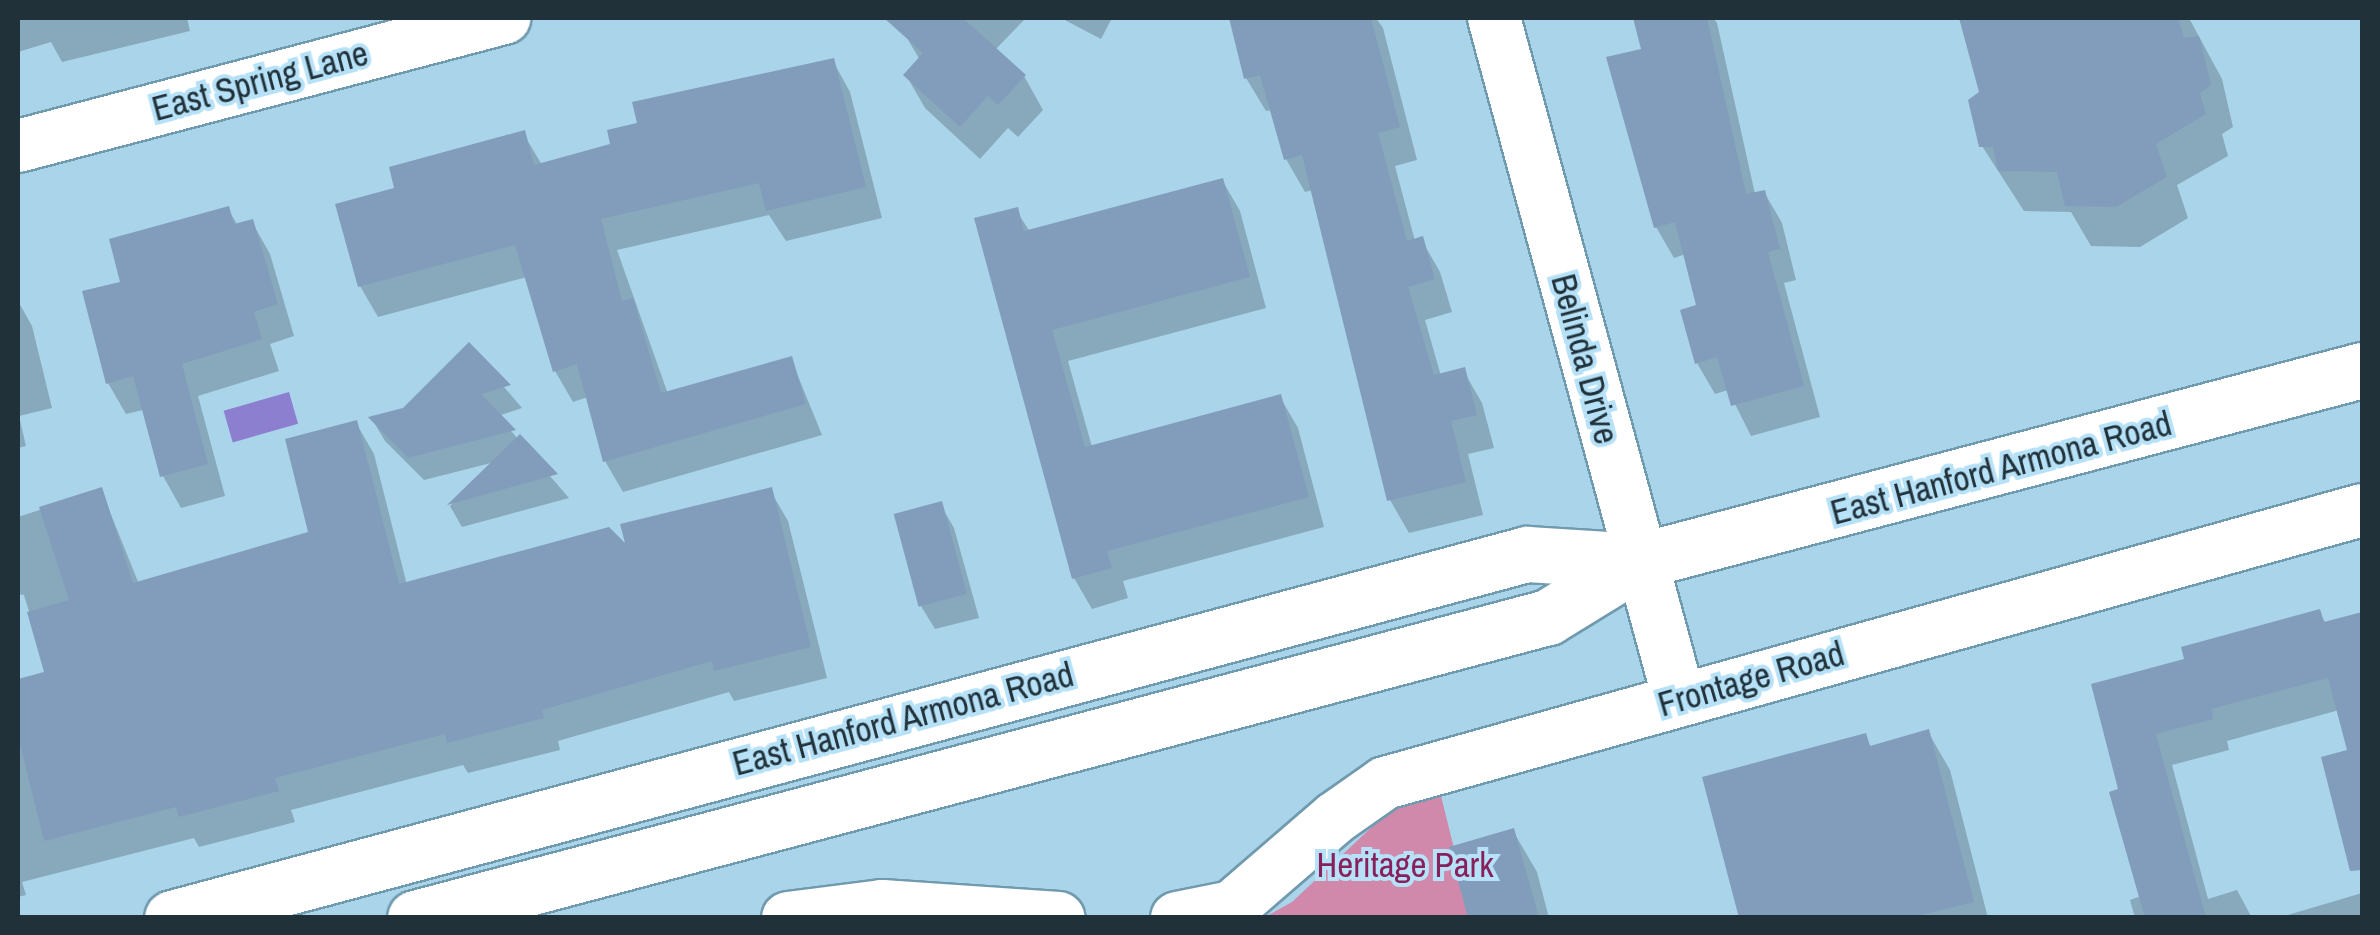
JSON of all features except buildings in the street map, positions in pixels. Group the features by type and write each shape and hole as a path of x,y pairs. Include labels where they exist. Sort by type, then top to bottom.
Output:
{"main road":[{"name":"East Hanford Armona Road","path":"415,918 1548,617 1639,562 2362,370"},
{"name":"East Hanford Armona Road","path":"172,918 1527,554 1639,562"}],"street":[{"name":"East Spring Lane","path":"18,146 504,18"},
{"name":"Belinda Drive","path":"1494,18 1639,562 1680,699"},
{"name":"Frontage Road","path":"1177,918 1232,907 1334,818 1385,784 2362,510"},
{"path":"788,918 882,906 1059,918"}],"green space":[{"name":"Heritage Park","path":"1441,796 1471,917 1263,918 1292,902 1391,809"}],"shaded area":[{"path":"289,392 298,424 233,442 224,411"}]}
